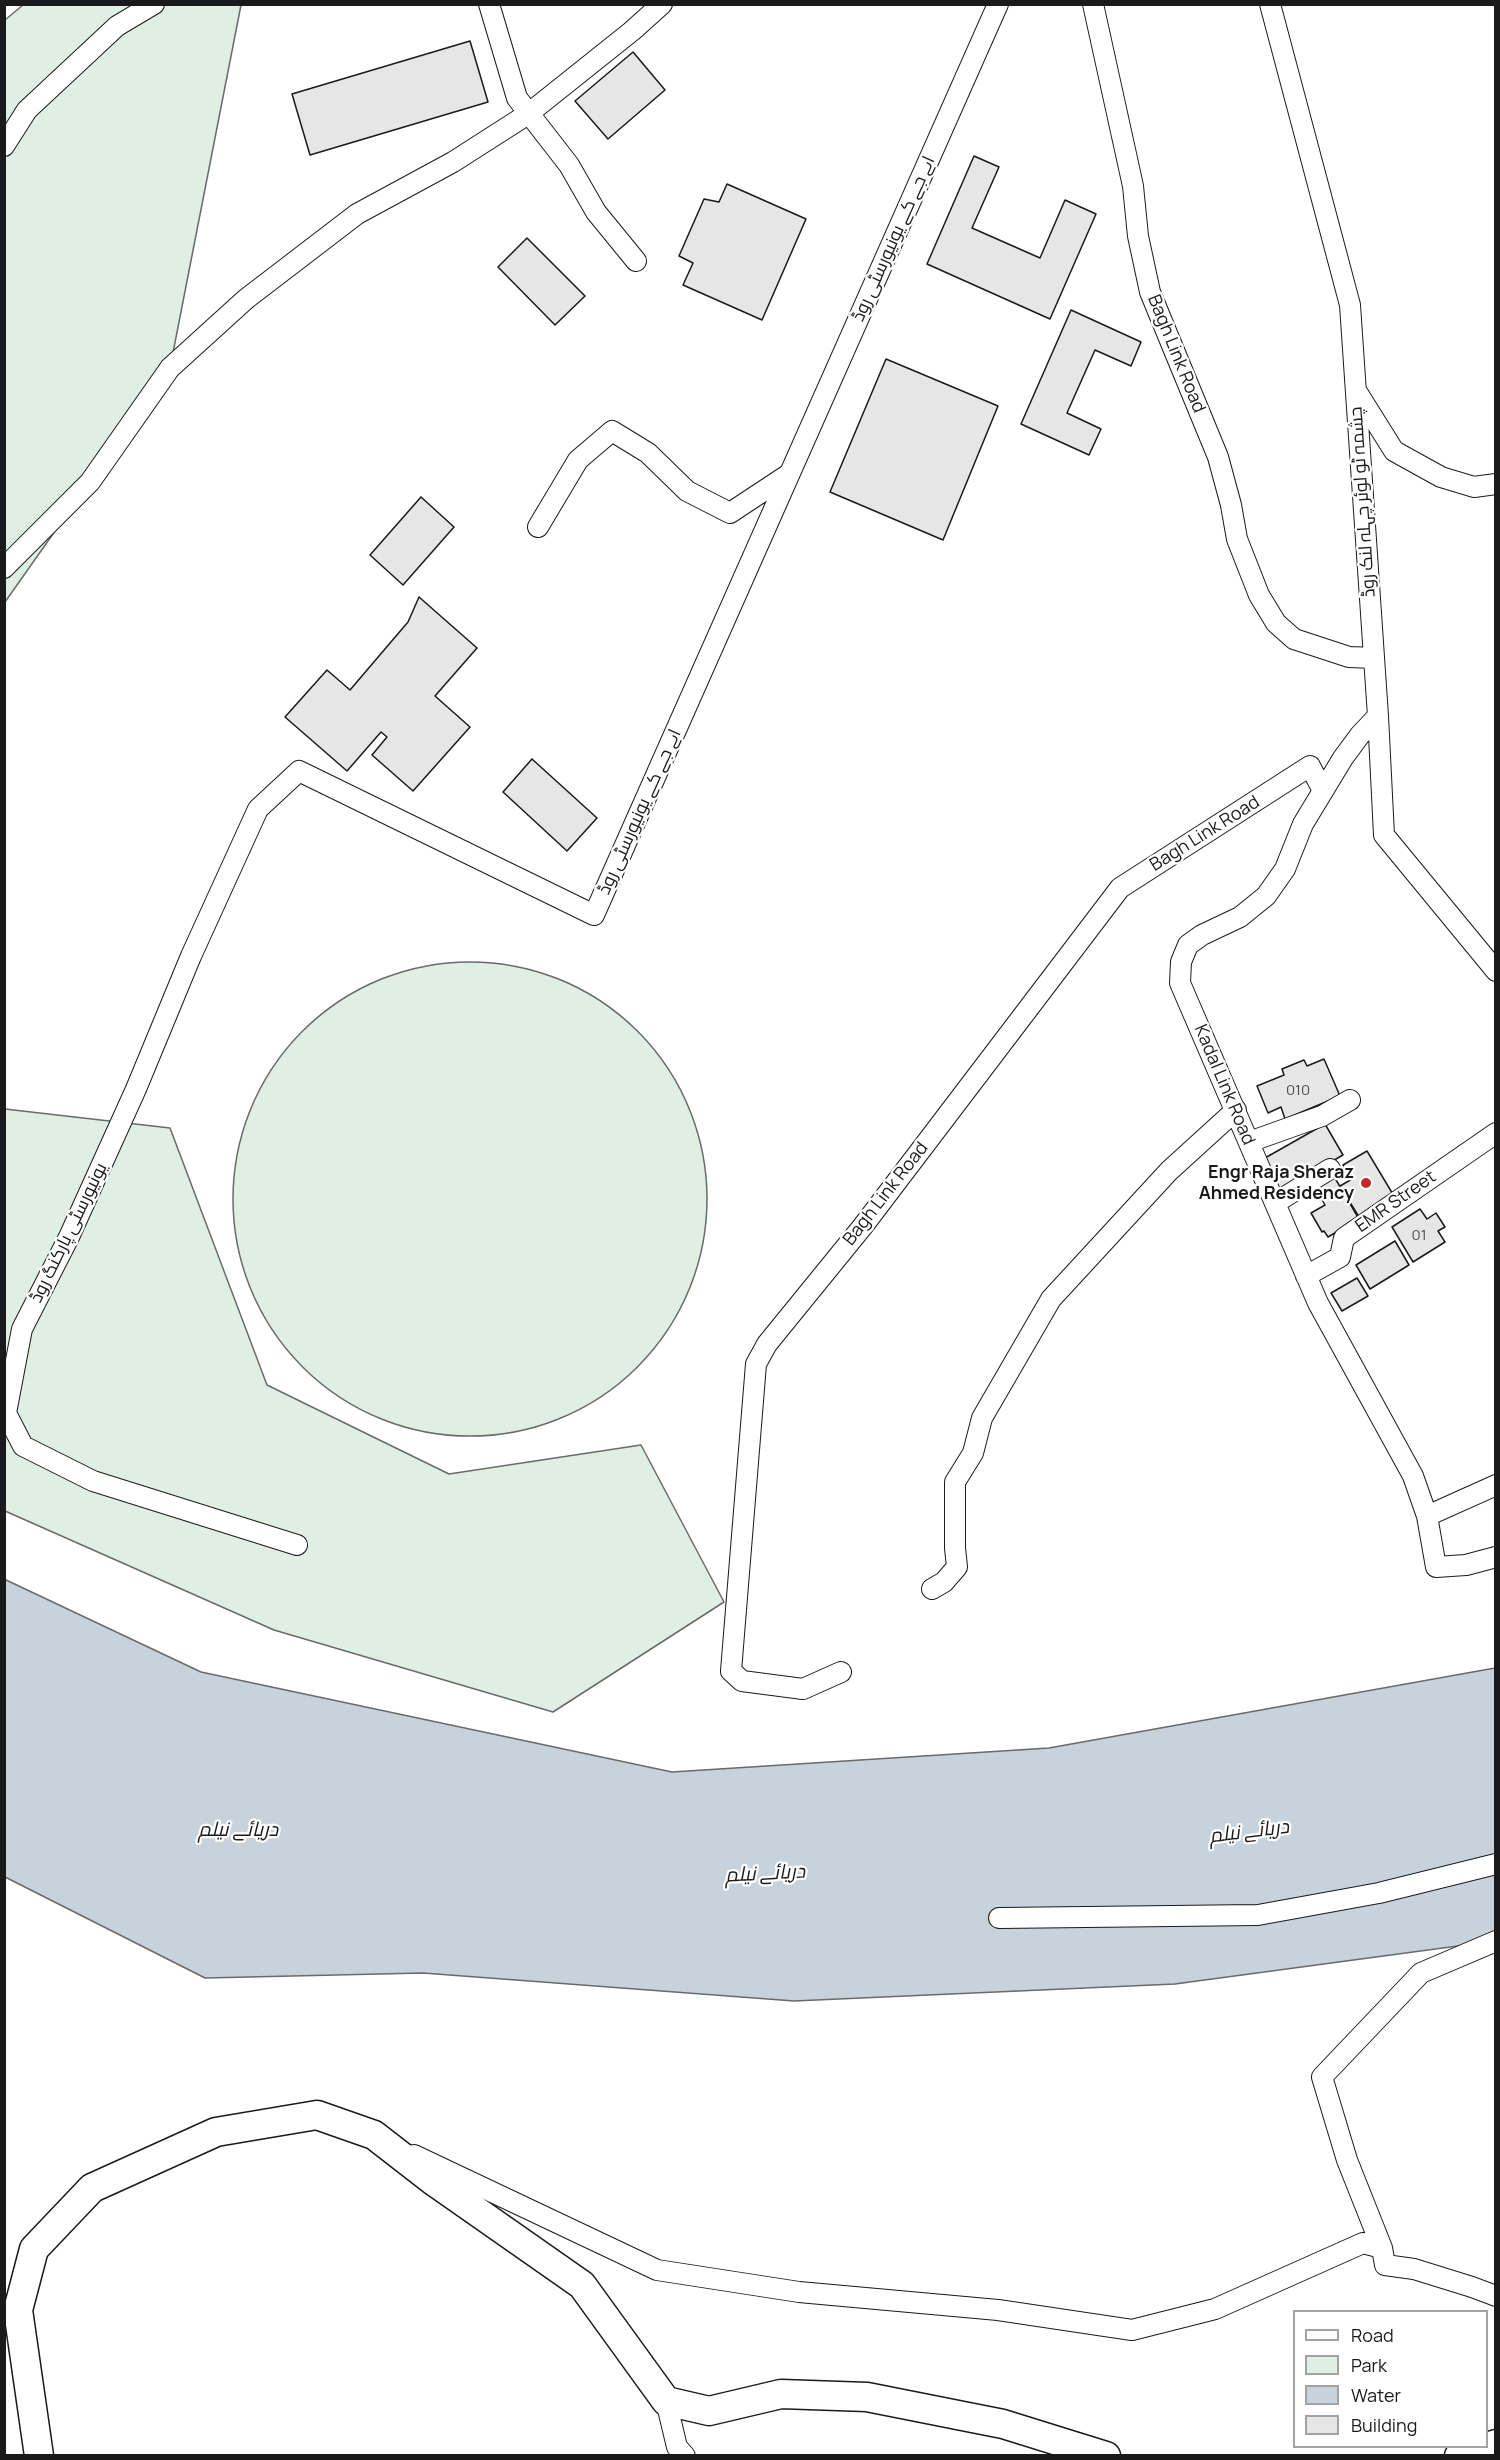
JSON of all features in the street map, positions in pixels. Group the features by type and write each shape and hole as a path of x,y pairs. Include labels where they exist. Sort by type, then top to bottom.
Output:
{"street":[{"path":"4,146 27,110 117,26 154,4"},
{"path":"489,4 517,98 569,165 596,212 636,261"},
{"path":"4,568 90,482 170,368 246,299 357,214 453,162 528,114 632,32 662,4"},
{"name":"اے جے کے یونیورسٹی روڈ","path":"299,771 594,915 998,4"},
{"name":"Bagh Link Road","path":"1093,4 1133,186 1138,236 1150,292 1218,457 1231,505 1237,539 1259,595 1276,622 1294,639 1349,657 1374,658"},
{"name":"چشمہ ٹو لوئر چہلہ لنک روڈ","path":"1270,4 1350,305 1384,835 1496,971"},
{"path":"1355,389 1394,451 1441,477 1474,487 1496,484"},
{"path":"538,527 578,460 612,431 648,453 687,490 730,513 789,474"},
{"name":"Kadal Link Road","path":"1378,717 1360,735 1323,791 1303,824 1285,869 1266,896 1240,917 1202,935 1188,945 1181,962 1180,983 1318,1303 1413,1476 1427,1516 1436,1567 1466,1565 1496,1557"},
{"name":"Bagh Link Road","path":"841,1672 803,1689 742,1681 731,1671 756,1364 767,1344 863,1226 1120,888 1310,766 1323,791"},
{"name":"یونیورسٹی پارکنگ روڈ","path":"297,1545 93,1481 23,1446 6,1413 22,1329 69,1237 258,808 299,771"},
{"path":"1249,1142 1322,1116 1350,1100"},
{"path":"932,1589 944,1582 957,1567 955,1482 973,1453 982,1418 1051,1299 1169,1171 1236,1110"},
{"name":"EMR Street","path":"1306,1276 1340,1257 1344,1238 1496,1133"},
{"path":"1275,1203 1330,1169"},
{"path":"1427,1516 1496,1485"},
{"path":"999,1918 1258,1915 1379,1893 1496,1864"},
{"path":"1496,1941 1421,1973 1322,2077 1347,2160 1382,2248 1386,2265 1414,2270 1496,2296"},
{"path":"39,2456 18,2310 34,2248 92,2188 216,2132 317,2115 374,2135 657,2270 799,2292 998,2310 1132,2330 1215,2309 1363,2243 1382,2248"},
{"path":"374,2135 432,2180 582,2285 666,2401 677,2447 685,2456"},
{"path":"666,2401 709,2410 781,2394 867,2397 1003,2424 1106,2456"},
{"path":"1459,2456 1484,2448"}],"green space":[{"path":"23,5 241,5 170,368 5,602 5,20"},
{"path":"470,962 516,966 561,980 602,1002 638,1031 667,1067 689,1108 703,1153 707,1199 703,1245 689,1290 667,1331 638,1367 602,1396 561,1418 516,1432 470,1436 424,1432 379,1418 338,1396 302,1367 273,1331 251,1290 237,1245 233,1199 237,1153 251,1108 273,1067 302,1031 338,1002 379,980 424,966"},
{"path":"5,1109 170,1128 267,1385 449,1474 641,1445 724,1602 553,1712 274,1630 5,1511"}],"water":[{"name":"دریائے نیلم","path":"4,1579 201,1672 672,1772 1049,1748 1495,1668 1495,1941 1175,1984 794,2001 423,1973 205,1978 5,1877"}],"building":[{"path":"470,41 488,102 310,155 292,94"},
{"path":"633,52 665,90 608,139 575,101"},
{"path":"974,156 999,167 972,228 1040,258 1065,200 1096,214 1050,319 927,264"},
{"path":"727,184 806,219 762,320 683,285 693,263 679,256 704,199 719,202"},
{"path":"527,238 585,296 555,325 498,267"},
{"path":"1071,310 1141,342 1131,366 1095,350 1067,413 1101,429 1089,455 1021,424"},
{"path":"886,359 998,406 943,540 830,492"},
{"path":"421,497 454,527 403,585 370,555"},
{"path":"419,597 477,648 435,696 470,727 413,791 372,755 387,737 381,732 347,771 285,717 327,670 350,690 408,622"},
{"path":"532,759 597,818 567,851 503,792"},
{"path":"1324,1059 1340,1096 1285,1119 1281,1107 1268,1113 1257,1086 1284,1075 1282,1069 1304,1060 1307,1066"},
{"path":"1325,1124 1343,1155 1277,1193 1268,1178 1274,1174 1265,1158"},
{"name":"Engr Raja Sheraz Ahmed Residency","path":"1367,1151 1394,1196 1359,1217 1340,1186 1352,1179 1343,1165"},
{"path":"1332,1173 1359,1219 1328,1237 1324,1231 1322,1232 1311,1213 1325,1205 1313,1184"},
{"path":"1420,1209 1427,1219 1436,1213 1445,1227 1438,1231 1445,1242 1413,1262 1392,1227"},
{"path":"1395,1241 1409,1265 1370,1289 1356,1265"},
{"path":"1357,1278 1368,1296 1342,1311 1331,1293"}],"place":[{"name":"Engr Raja Sheraz Ahmed Residency","path":"1366,1183"}]}
